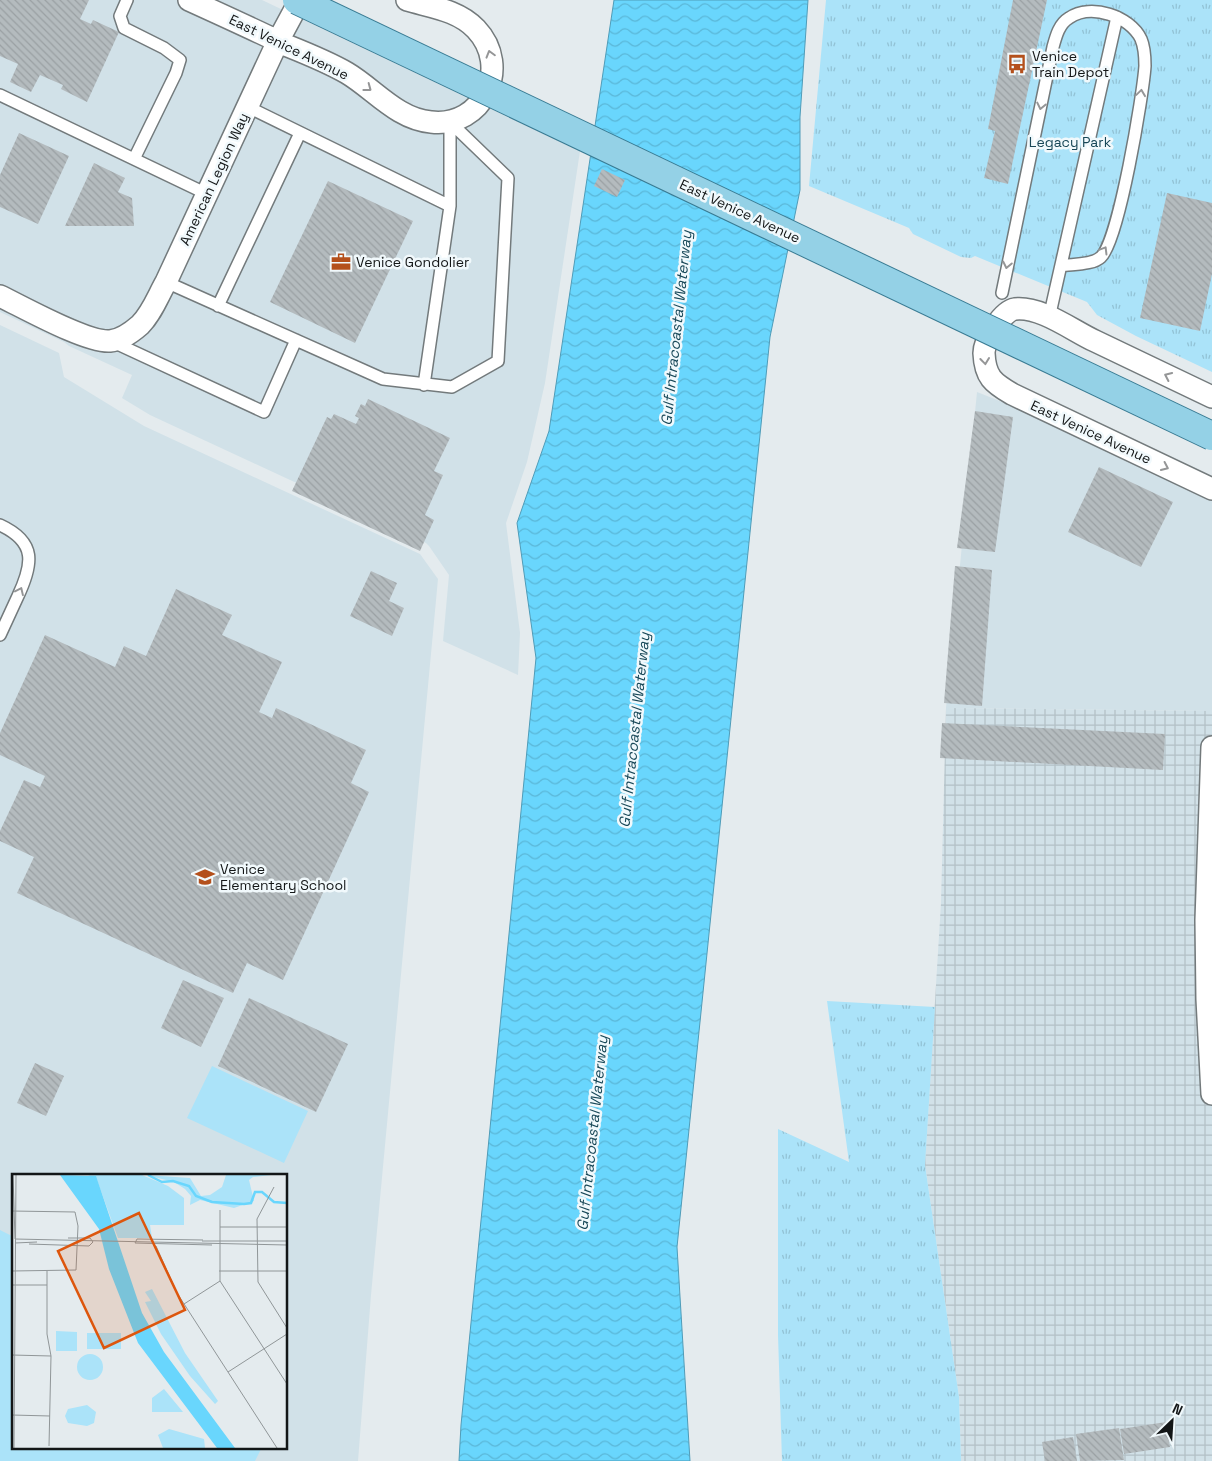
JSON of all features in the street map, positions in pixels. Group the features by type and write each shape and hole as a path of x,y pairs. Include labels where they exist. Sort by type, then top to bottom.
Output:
{"main road":[{"name":"East Venice Avenue","path":"298,0 1212,436"}],"street":[{"name":"East Venice Avenue","path":"189,0 346,73 405,114 429,122 450,122"},
{"name":"American Legion Way","path":"111,341 121,338 140,325 148,315 166,282 298,0"},
{"path":"407,0 438,8 462,19 475,28 484,39 490,52 492,75 482,99 470,113 450,122"},
{"path":"0,296 77,333 111,341"},
{"name":"East Venice Avenue","path":"1212,397 1050,318 1026,309 1013,309 1000,318 984,350 988,376 998,386 1212,489"},
{"path":"1212,747 1206,920 1212,1094"}],"lane":[{"path":"127,0 120,16 124,28 164,48 180,60 176,73 134,159"},
{"path":"1002,293 1059,29 1070,17 1084,13 1101,13 1117,17 1131,25 1142,41 1145,64 1141,97 1125,184 1107,249 1098,259 1061,266"},
{"path":"1050,318 1117,17"},
{"path":"0,95 207,194"},
{"path":"248,107 450,206"},
{"path":"424,385 450,206 450,122"},
{"path":"166,282 383,379 452,387 498,361 508,178 450,122"},
{"path":"218,306 300,133"},
{"path":"111,341 264,412 296,340"},
{"path":"0,524 15,532 25,544 30,565 27,577 0,635"}],"shaded area":[{"path":"0,0 262,0 580,151 545,383 527,462 506,523 520,633 518,675 443,641 449,575 426,543 150,415 122,398 132,375 0,312"},
{"name":"Venice Elementary School","path":"0,325 59,353 64,377 144,426 420,554 438,579 371,1295 358,1461 0,1461"},
{"path":"977,392 1212,485 1212,711 946,708"},
{"path":"946,708 1212,711 1212,1461 961,1461 959,1397 925,1165 941,903"}],"green space":[{"name":"Legacy Park","path":"826,0 1212,0 1212,372 1097,315 1087,302 975,256 971,258 961,257 913,234 909,228 809,186"},
{"path":"827,1001 935,1007 925,1165 959,1397 961,1461 782,1461 778,1335 778,1129 849,1162"},
{"path":"212,1066 308,1111 284,1163 187,1118"},
{"path":"0,1230 12,1236 12,1448 262,1448 255,1461 0,1461"}],"water":[{"name":"Gulf Intracoastal Waterway","path":"614,0 808,0 800,117 800,190 770,337 677,1247 690,1461 459,1461 536,658 517,523 549,431"}],"building":[{"path":"0,0 89,0 80,19 91,24 93,20 119,32 87,102 61,89 63,85 40,75 31,92 10,82 18,64 0,56"},
{"name":"Venice Train Depot","path":"1013,0 1047,0 1008,184 984,178 995,131 988,129"},
{"path":"19,133 69,156 38,224 0,207 0,175"},
{"path":"94,163 125,178 118,192 132,198 134,226 65,226"},
{"path":"602,169 625,180 617,197 594,186"},
{"name":"Venice Gondolier","path":"328,181 413,221 355,343 270,302"},
{"path":"1167,193 1212,203 1212,274 1200,331 1140,318"},
{"path":"368,399 450,438 434,471 443,475 425,515 434,520 420,551 292,491 327,417 331,419 334,414 356,424 359,418 355,416 361,404 365,406"},
{"path":"975,411 1013,417 995,552 957,548"},
{"path":"1099,467 1173,502 1141,567 1068,532"},
{"path":"955,566 992,570 982,706 944,703"},
{"path":"371,571 397,583 389,601 404,608 392,636 350,616"},
{"name":"Venice Elementary School","path":"176,589 232,615 222,635 282,662 259,712 272,718 276,708 366,750 351,783 369,792 283,980 247,963 233,993 17,893 34,857 0,841 0,831 24,780 40,787 45,776 0,755 0,733 45,635 115,667 124,646 146,656"},
{"path":"942,723 1165,734 1163,770 940,758"},
{"path":"183,980 224,998 201,1047 161,1028"},
{"path":"249,998 348,1044 316,1112 218,1066"},
{"path":"35,1063 64,1076 46,1116 17,1103"},
{"path":"1166,1422 1170,1447 1124,1454 1120,1429"},
{"path":"1119,1428 1124,1460 1080,1461 1076,1434"},
{"path":"1073,1437 1077,1461 1045,1461 1042,1442"}],"place":[{"name":"Venice Train Depot","path":"1017,64"},
{"name":"Venice Gondolier","path":"341,262"},
{"name":"Venice Elementary School","path":"205,877"}]}
